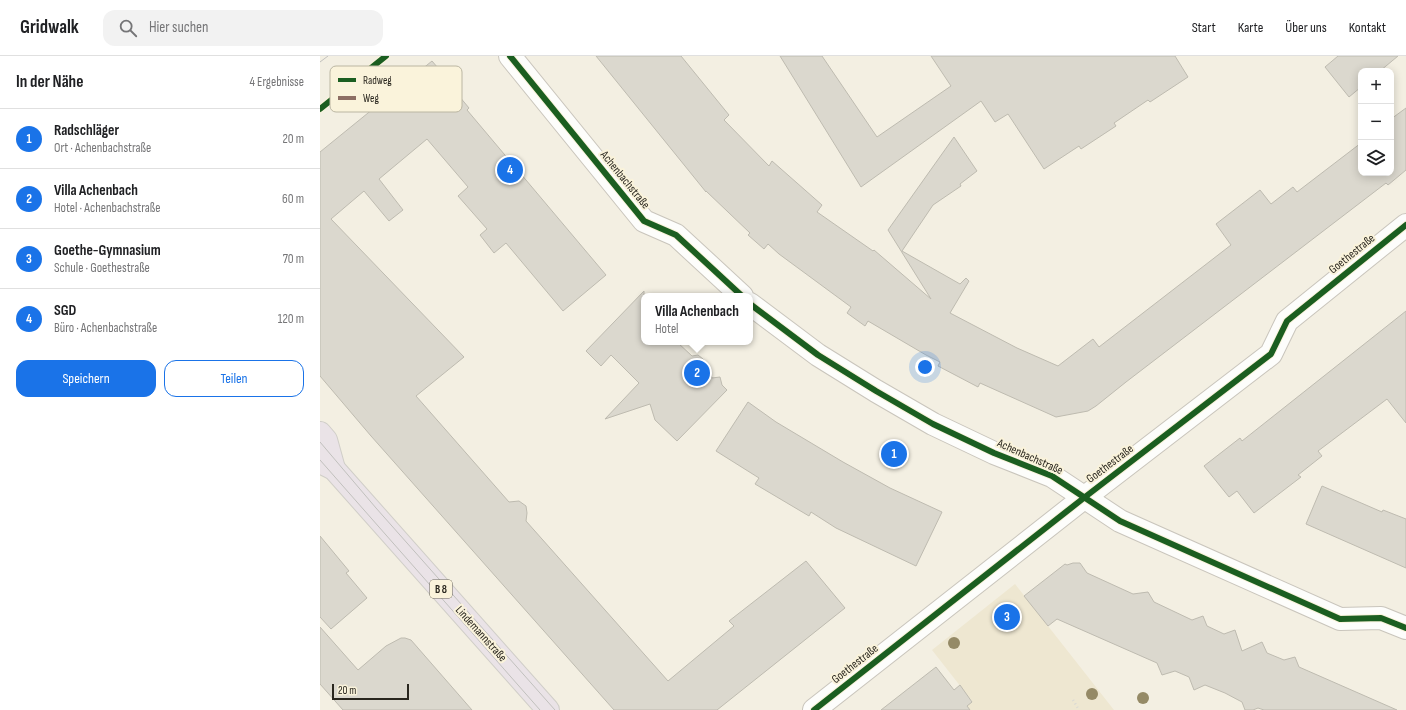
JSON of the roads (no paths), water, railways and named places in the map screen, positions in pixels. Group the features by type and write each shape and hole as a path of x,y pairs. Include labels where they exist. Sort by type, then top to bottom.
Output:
{"main road":[{"name":"Lindemannstraße","path":"320,433 326,440 327,466 548,710"}],"street":[{"name":"Achenbachstraße","path":"510,56 644,221 676,235 739,293"},
{"name":"Goethestraße","path":"814,710 1085,497 1271,354 1287,321 1406,225"},
{"name":"Achenbachstraße","path":"753,306 818,355 876,391 934,424 994,453 1052,476 1120,521 1340,619 1381,618 1406,628"}],"tram line":[{"path":"320,62 328,56"},
{"path":"320,442 376,508 555,710"},
{"path":"320,460 540,710"}],"place":[{"name":"SGD","path":"510,170"},
{"name":"Villa Achenbach","path":"697,373"},
{"name":"Radschläger","path":"894,454"},
{"name":"Goethe-Gymnasium","path":"1007,617"}]}
